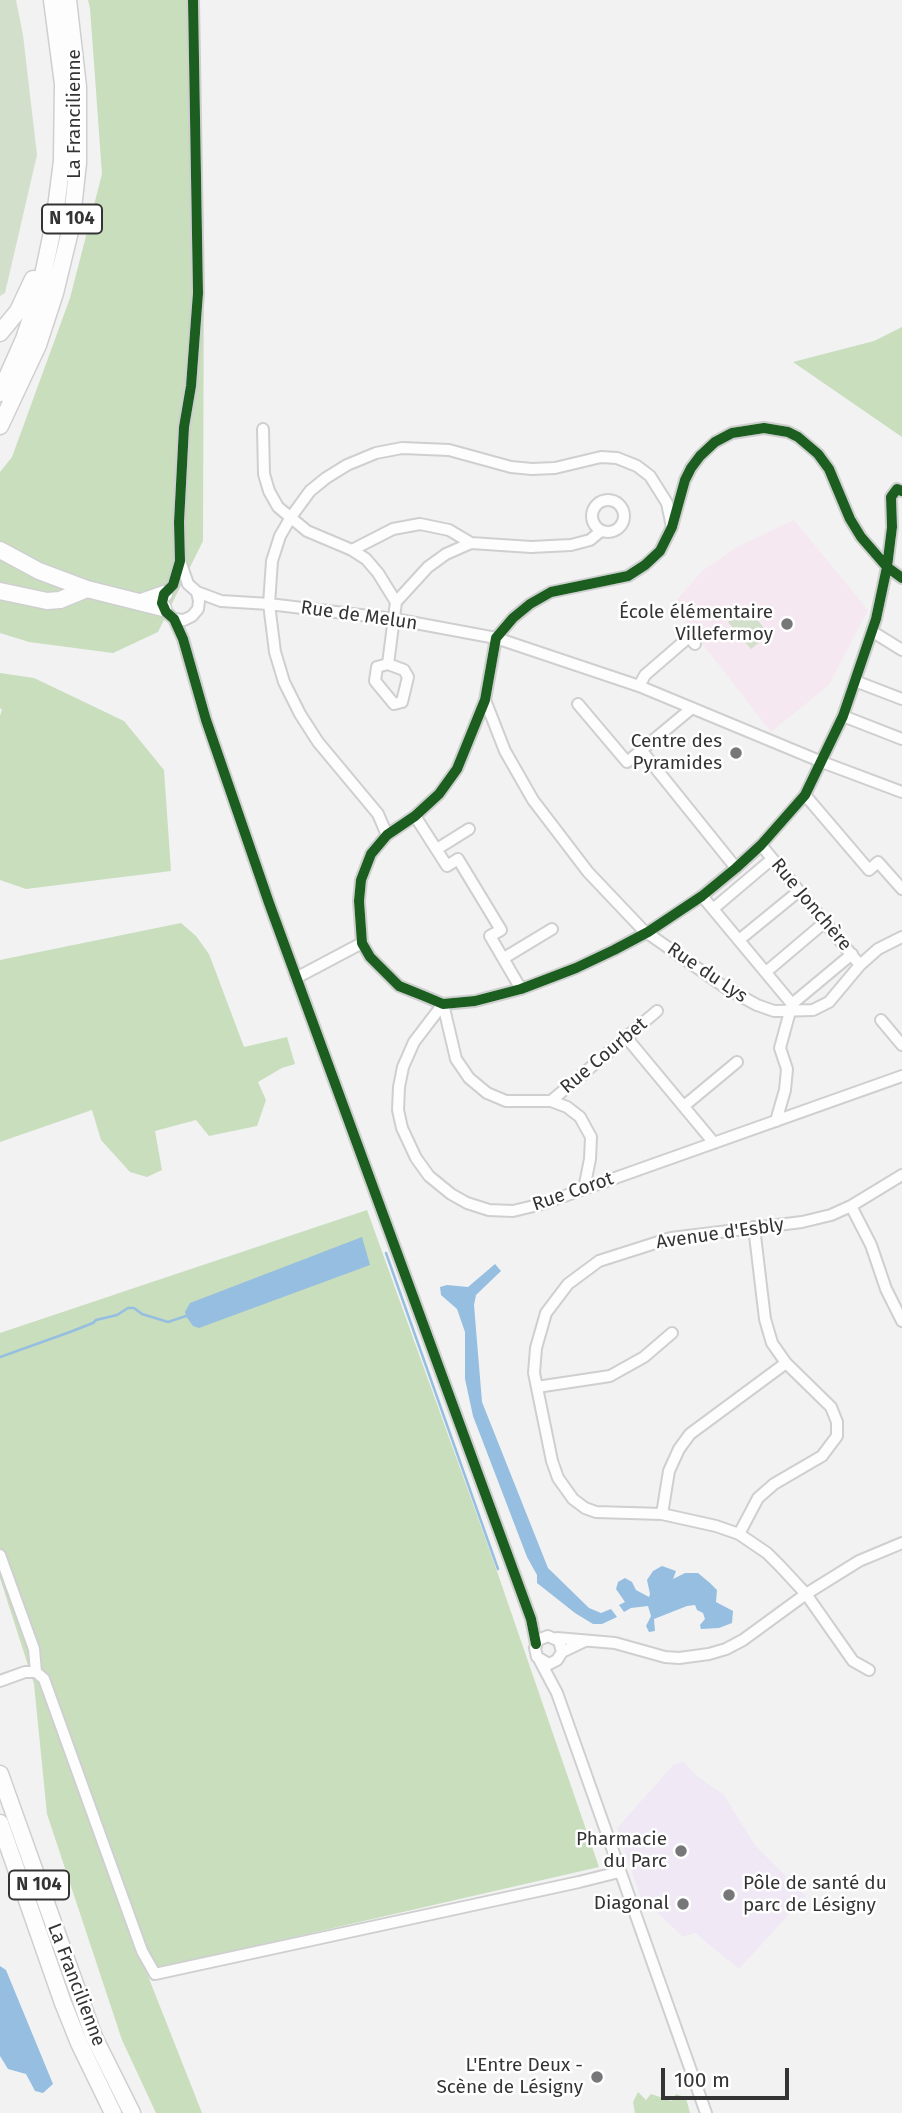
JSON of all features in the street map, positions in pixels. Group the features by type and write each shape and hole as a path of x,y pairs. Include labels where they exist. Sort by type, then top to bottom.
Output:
{"highway":[{"name":"La Francilienne","path":"0,393 23,340 38,294 54,223 63,140 63,84 52,0"},
{"name":"La Francilienne","path":"0,426 38,345 55,293 71,227 78,163 78,87 68,0"},
{"path":"0,333 18,311 37,269 46,256"},
{"path":"0,550 39,571 87,589 141,601 169,601"},
{"path":"0,591 47,601 60,600 87,589"},
{"name":"La Francilienne","path":"0,1774 94,2037 132,2113"},
{"name":"La Francilienne","path":"0,1823 63,2003 113,2113"}],"street":[{"path":"193,0 199,279 192,373 184,427 179,522 180,561 169,601 206,720 296,978 531,1619 535,1653 557,1693 706,2113"},
{"path":"899,490 891,497 892,527 887,567 873,632 843,716 805,795 761,845 736,868 702,896 648,932 576,968 521,989 475,1001 443,1004 399,986 370,957 362,943 359,901 361,880 371,854 387,835 415,816 439,794 457,769 485,700 496,638 521,611 551,592 628,576 645,565 660,551 672,527 691,468 715,442 732,433 764,428 788,432 798,437 818,454 829,469 850,519 861,537 887,567 902,578"},
{"path":"263,429 264,474 278,507 307,531 352,550 366,559 396,601"},
{"path":"387,835 378,814 318,741 300,714 284,682 275,652 269,604 272,561 290,517 310,491 347,465 376,453 402,448 431,448 511,467 532,469 555,468 601,457 617,458 637,466 650,476 667,503 672,527"},
{"path":"352,550 393,529 420,524 449,530 471,543 531,547 571,545 590,540 601,531"},
{"path":"388,664 396,601 428,566 471,543"},
{"path":"180,561 188,584 197,592 200,601 198,609 189,618 183,639"},
{"path":"169,601 188,584"},
{"name":"Rue de Melun","path":"197,592 221,601 394,618 496,638 639,686 902,792"},
{"path":"169,601 189,618"},
{"name":"Rue de Melun","path":"198,609 221,601"},
{"path":"873,632 902,650"},
{"path":"639,686 645,675 689,637 695,644"},
{"path":"855,681 902,699"},
{"name":"Rue du Lys","path":"485,700 505,751 541,811 612,900 648,932 726,988 774,1011 791,1008 813,1010 829,1002 860,965 878,949 902,937"},
{"path":"579,704 627,762 692,708"},
{"path":"843,716 902,739"},
{"path":"641,750 736,868"},
{"path":"805,795 869,870 878,862 902,889"},
{"path":"415,816 447,866 457,859 501,930 491,936 521,989"},
{"path":"437,849 469,829"},
{"name":"Rue Jonchère","path":"761,845 860,965"},
{"path":"713,909 772,859"},
{"path":"739,940 799,891"},
{"path":"702,896 766,972 791,1008"},
{"path":"766,972 825,922"},
{"path":"503,958 552,929"},
{"path":"296,978 362,943"},
{"path":"776,1121 785,1090 786,1069 780,1048 791,1008 852,954"},
{"path":"443,1004 456,1059 469,1078 487,1093 506,1101 551,1101 567,1107 580,1117 591,1137 584,1189"},
{"name":"Rue Corot","path":"443,1004 414,1042 403,1067 398,1110 406,1139 429,1175 451,1194 489,1210 513,1211 542,1204 902,1076"},
{"name":"Rue Courbet","path":"551,1101 657,1011"},
{"path":"881,1020 902,1045"},
{"path":"626,1037 715,1143"},
{"path":"684,1106 737,1062"},
{"name":"Avenue d'Esbly","path":"869,1670 853,1661 806,1594 767,1553 739,1534 716,1525 662,1514 596,1512 573,1499 558,1478 552,1461 534,1373 536,1348 546,1313 568,1284 599,1261 671,1238 802,1222 831,1215 902,1175"},
{"path":"851,1206 871,1245 886,1289 902,1321"},
{"path":"739,1534 758,1498 774,1484 822,1456 837,1436 837,1422 831,1408 786,1363 772,1343 765,1319 754,1227"},
{"path":"537,1387 610,1376 644,1357 672,1333"},
{"path":"662,1514 669,1471 678,1449 690,1434 786,1363"},
{"path":"536,1644 541,1638 552,1637 615,1643 665,1657 709,1654 743,1640 806,1594 859,1561 902,1543"},
{"path":"0,1555 34,1649 36,1672"},
{"path":"531,1619 561,1644 555,1678 557,1693"},
{"path":"540,1661 549,1664 587,1640"},
{"path":"0,1681 24,1671 36,1672 44,1679 142,1951 155,1974 619,1872"}],"shaded area":[{"name":"École élémentaire Villefermoy","path":"794,520 868,610 829,685 771,732 672,605 702,571 737,547"},
{"path":"683,1761 697,1776 724,1795 755,1845 806,1896 739,1969 695,1933 683,1937 640,1896 617,1828 673,1765"}],"green space":[{"path":"0,0 16,0 23,35 37,155 5,293 0,296"},
{"path":"88,0 196,0 204,231 203,541 158,632 113,653 29,642 0,633 0,472 12,457 70,298 102,174"},
{"path":"902,327 902,437 793,362 874,341"},
{"path":"747,607 769,634 751,649 728,622"},
{"path":"0,673 34,678 124,721 164,770 171,871 26,889 0,880"},
{"path":"181,923 196,936 209,954 244,1047 287,1037 295,1064 258,1082 266,1100 257,1126 209,1136 196,1120 155,1131 162,1170 147,1177 130,1172 101,1140 92,1110 0,1142 0,960"},
{"path":"367,1210 491,1554 599,1867 146,1971 202,2113 156,2113 122,2040 47,1814 34,1684 0,1578 0,1333"},
{"path":"638,2092 646,2100 651,2094 672,2101 676,2094 686,2098 690,2113 635,2113 633,2102"}],"water":[{"path":"362,1237 370,1265 199,1328 193,1326 186,1316 185,1312 190,1303"},
{"path":"495,1264 501,1271 476,1295 474,1305 482,1402 548,1568 589,1608 601,1613 611,1609 617,1617 602,1624 593,1624 575,1613 537,1583 537,1575 527,1557 473,1416 465,1379 465,1332 457,1309 441,1295 440,1287 468,1287"},
{"path":"662,1566 676,1571 673,1579 685,1573 698,1573 717,1590 716,1602 733,1611 732,1623 719,1628 701,1629 700,1625 705,1619 695,1605 654,1619 655,1631 649,1632 646,1626 651,1616 648,1606 631,1608 624,1612 619,1605 625,1602 616,1589 618,1582 625,1578 632,1582 636,1590 649,1597 647,1580 653,1571"},
{"path":"0,1966 6,1970 53,2084 43,2093 35,2091 26,2074 8,2069 0,2056"}],"waterway":[{"path":"386,1253 498,1569"},
{"path":"0,1357 96,1320 117,1315 128,1308 168,1322 186,1316"}],"cycle path":[{"path":"193,0 198,293 191,386 184,427 179,522 180,561 173,585 164,594 162,603 166,612 174,619 183,639 206,720 269,903 531,1619 536,1644"},
{"path":"902,491 897,489 891,497 892,527 887,567 876,619 843,716 805,795 761,845 736,868 702,896 648,932 614,950 521,989 475,1001 443,1004 399,986 370,957 362,943 359,901 361,880 371,854 387,835 415,816 439,794 457,769 485,700 496,638 513,618 551,592 628,576 645,565 660,551 672,527 691,468 715,442 732,433 764,428 788,432 798,437 818,454 829,469 850,519 861,537 887,567 902,578"}],"place":[{"name":"École élémentaire Villefermoy","path":"787,624"},
{"name":"Centre des Pyramides","path":"736,753"},
{"name":"Pharmacie du Parc","path":"681,1851"},
{"name":"Pôle de santé du parc de Lésigny","path":"729,1895"},
{"name":"Diagonal","path":"683,1904"},
{"name":"L'Entre Deux - Scène de Lésigny","path":"597,2077"}]}
